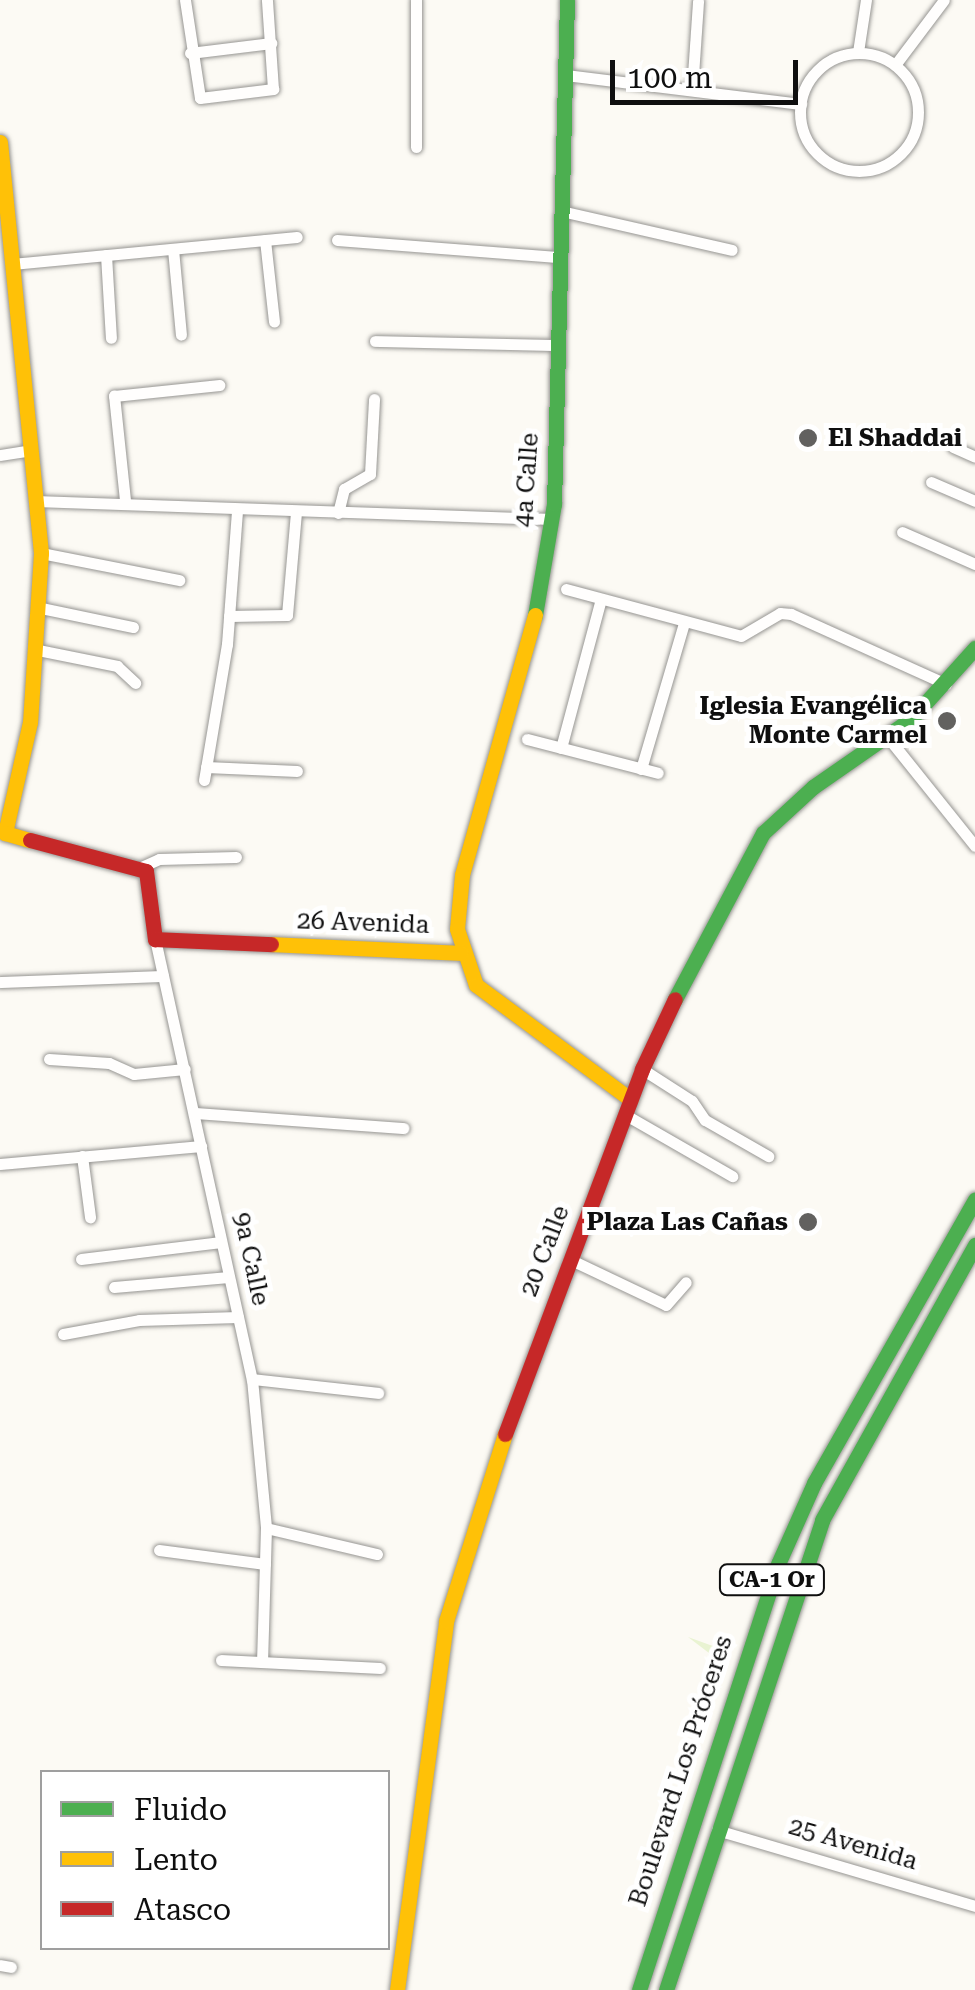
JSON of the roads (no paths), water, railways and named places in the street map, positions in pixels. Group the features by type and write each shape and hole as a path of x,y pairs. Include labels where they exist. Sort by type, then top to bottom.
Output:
{"main road":[{"name":"4a Calle","path":"461,952 462,875 528,660 552,519 567,0"},
{"path":"0,142 41,553 38,650 2,832 142,870"},
{"name":"20 Calle","path":"397,1990 446,1621 568,1259 642,1070 717,909 763,833 886,736 946,684 975,650"},
{"name":"9a Calle","path":"142,870 155,939"},
{"name":"26 Avenida","path":"155,939 461,952 476,985 627,1107"},
{"name":"Boulevard Los Próceres","path":"639,1990 778,1564 814,1483 975,1200"},
{"name":"Boulevard Los Próceres","path":"666,1990 822,1520 975,1245"}],"street":[{"path":"185,0 197,94 272,89 266,0"},
{"path":"416,0 416,147"},
{"path":"858,52 866,0"},
{"path":"896,65 944,0"},
{"path":"692,90 698,1"},
{"path":"190,53 270,42"},
{"path":"858,52 896,65 917,99 917,127 904,151 882,167 855,171 818,154 803,131 801,104 816,72 858,52"},
{"path":"565,75 801,104"},
{"path":"562,211 732,250"},
{"path":"12,264 297,237"},
{"path":"265,240 274,322"},
{"path":"337,240 560,257"},
{"path":"172,249 182,335"},
{"path":"106,255 111,338"},
{"path":"375,341 558,345"},
{"path":"125,500 114,396 219,385"},
{"path":"338,514 344,488 370,474 374,399"},
{"path":"953,446 975,458"},
{"path":"0,455 30,450"},
{"path":"932,482 975,502"},
{"path":"36,502 125,500 237,512 552,519"},
{"path":"237,512 229,616 205,774 298,771"},
{"path":"229,616 287,615 296,512"},
{"path":"902,532 975,564"},
{"path":"41,553 180,580"},
{"path":"566,589 741,636 780,613 791,614 946,684"},
{"path":"561,748 600,599"},
{"path":"41,608 133,627"},
{"path":"641,769 684,623"},
{"path":"38,650 117,666 135,683"},
{"path":"886,736 975,846"},
{"path":"527,739 658,774"},
{"path":"142,870 159,859 236,857"},
{"name":"9a Calle","path":"155,939 252,1380 266,1528 262,1662"},
{"path":"0,982 163,976"},
{"path":"48,1059 110,1063 134,1074 185,1069"},
{"path":"642,1070 692,1101 706,1120 768,1156"},
{"path":"627,1107 732,1176"},
{"path":"194,1113 403,1128"},
{"path":"0,1164 200,1146"},
{"path":"82,1156 90,1217"},
{"path":"81,1259 221,1242"},
{"path":"568,1259 666,1305 686,1282"},
{"path":"114,1288 229,1277"},
{"path":"64,1334 139,1320 238,1317"},
{"path":"252,1380 378,1393"},
{"path":"266,1528 377,1554"},
{"path":"159,1550 264,1564"},
{"path":"221,1660 380,1668"},
{"name":"25 Avenida","path":"718,1830 975,1906"}],"place":[{"name":"El Shaddai","path":"808,438"},
{"name":"Iglesia Evangélica Monte Carmel","path":"947,721"},
{"name":"Plaza Las Cañas","path":"808,1222"}]}
